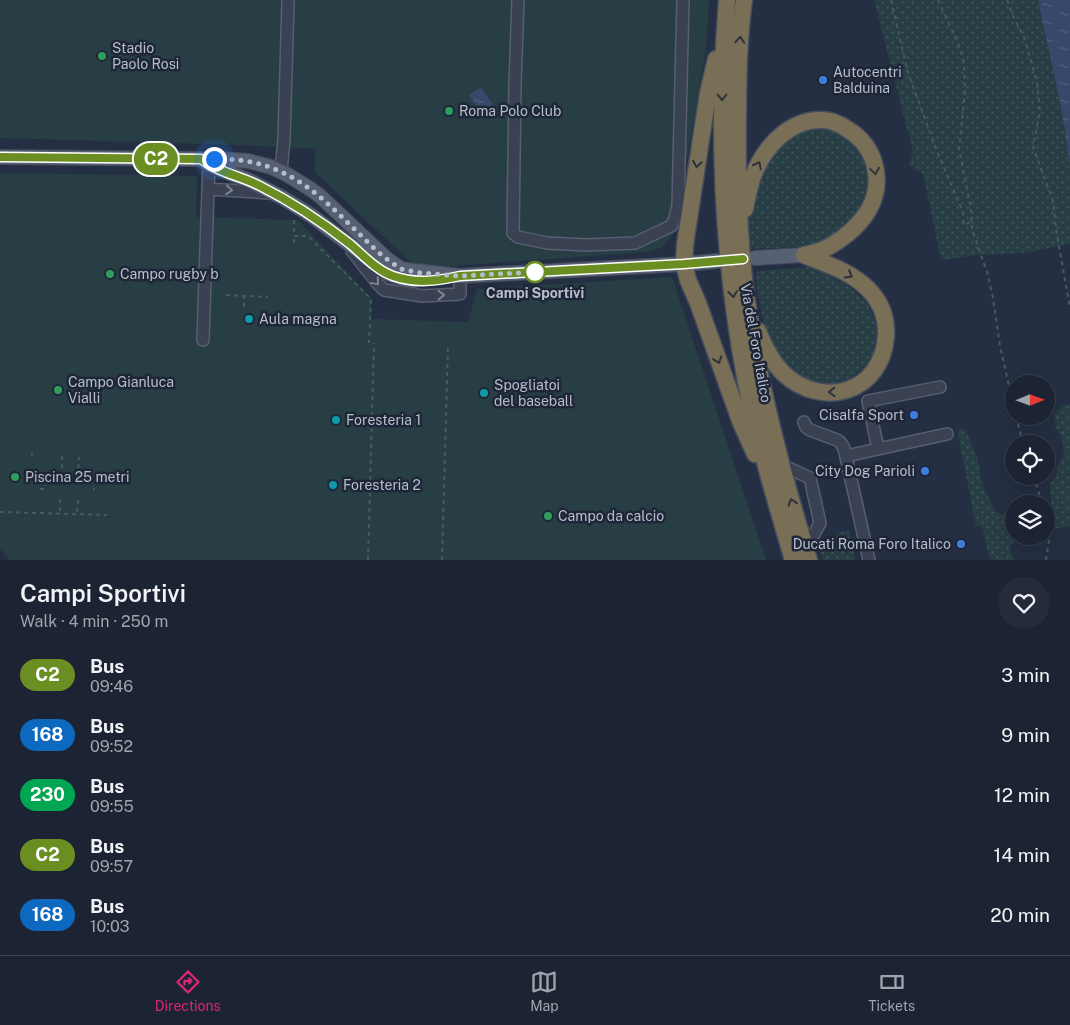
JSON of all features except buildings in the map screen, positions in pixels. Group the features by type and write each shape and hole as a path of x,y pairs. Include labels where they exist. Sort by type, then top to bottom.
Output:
{"highway":[{"name":"Via del Foro Italico","path":"744,0 737,135 739,201 747,303 765,396 807,554"},
{"name":"Via del Foro Italico","path":"726,7 722,153 730,269 746,383 776,505 793,560"},
{"path":"726,7 708,94 684,264 688,280 742,423 776,505"},
{"path":"742,246 742,228 751,182 765,153 774,141 793,126 808,121 829,121 852,132 866,146 875,166 876,189 870,208 855,228 823,250 804,256"},
{"path":"747,303 769,355 777,366 792,380 812,390 829,393 847,391 864,382 876,369 885,344 886,324 882,309 874,295 854,278 840,270 804,256"}],"main road":[{"path":"0,157 205,162 219,158 241,160 262,165 281,171 310,188 388,260 401,269 421,273 460,276 717,261"},
{"path":"205,162 250,181 312,216 405,286 460,276"},
{"path":"273,193 285,191 294,178"},
{"path":"755,258 804,256"}],"street":[{"path":"281,171 284,139 288,0"},
{"path":"518,0 513,233 518,237 547,243 586,245 635,243 666,230 671,226 675,218 678,206 684,0"},
{"path":"203,340 208,189 205,162"},
{"path":"208,189 273,193"},
{"path":"344,239 384,290 391,291 405,286 421,273"},
{"path":"878,449 868,401 940,387"},
{"path":"804,422 810,430 834,438 844,448 869,560"},
{"path":"846,456 947,434"},
{"path":"782,465 810,478 820,523 807,554"}],"path":[{"path":"891,0 908,73 938,154 964,212 964,225 972,221"},
{"path":"938,0 964,62 965,92 959,149 972,229 989,281 1007,375"},
{"path":"1007,0 1024,36 1037,82 1040,111 1033,147 1053,201 1070,308"},
{"path":"294,220 294,243"},
{"path":"294,236 308,236 371,299 369,343"},
{"path":"264,292 264,297"},
{"path":"226,295 268,297"},
{"path":"244,296 244,307"},
{"path":"368,560 374,343"},
{"path":"442,560 448,345"},
{"path":"62,456 62,476"},
{"path":"78,476 79,457"},
{"path":"40,489 46,489"},
{"path":"60,499 60,511"},
{"path":"77,512 78,500"},
{"path":"0,512 107,515"},
{"path":"1046,560 1048,545"}],"green space":[{"name":"Roma Polo Club","path":"0,0 709,0 706,47 680,201 680,226 662,247 648,252 437,267 411,262 315,172 315,149 0,138"},
{"path":"874,0 1038,0 1062,112 1070,167 1070,244 1024,253 977,255 941,260 923,174 909,165 913,152"},
{"path":"817,127 838,131 862,150 872,177 861,216 825,242 802,247 751,249 748,230 752,196 759,173 790,135"},
{"path":"0,173 197,176 196,217 298,220 371,298 371,319 468,322 477,289 672,277 766,560 10,560 0,549"},
{"path":"812,267 845,284 862,298 869,307 876,324 877,337 870,360 849,379 833,384 805,379 781,362 766,335 758,295 756,273 759,271"},
{"path":"1070,404 1070,527 1057,528 1055,526 1055,495 1051,495 1050,485 1055,485 1057,469 1064,453 1062,439 1055,425 1055,414 1065,405"},
{"path":"962,428 966,431 979,464 982,484 995,511 1005,515 1005,545 1011,545 1011,554 1016,560 990,560 982,526 976,526 958,434"},
{"path":"849,530 855,560 823,560 821,553 839,533"}],"water":[{"path":"1038,0 1070,0 1070,167 1062,112"},
{"path":"481,87 497,111 485,119 469,95"}],"bus line":[{"name":"C2","path":"0,157 201,159 218,170 250,181 283,198 312,216 383,271 417,282 444,280 460,276 743,259"}],"place":[{"name":"Stadio Paolo Rosi","path":"102,56"},
{"name":"Autocentri Balduina","path":"823,80"},
{"name":"Roma Polo Club","path":"449,111"},
{"name":"Campi Sportivi","path":"535,272"},
{"name":"Campo rugby b","path":"110,274"},
{"name":"Aula magna","path":"249,319"},
{"name":"Campo Gianluca Vialli","path":"58,390"},
{"name":"Spogliatoi del baseball","path":"484,393"},
{"name":"Cisalfa Sport","path":"914,415"},
{"name":"Foresteria 1","path":"336,420"},
{"name":"City Dog Parioli","path":"925,471"},
{"name":"Piscina 25 metri","path":"15,477"},
{"name":"Foresteria 2","path":"333,485"},
{"name":"Campo da calcio","path":"548,516"},
{"name":"Ducati Roma Foro Italico","path":"961,544"}],"route":[{"path":"214,159 234,159 271,167 310,188 378,252 401,269 421,273 460,276 535,272"}]}
